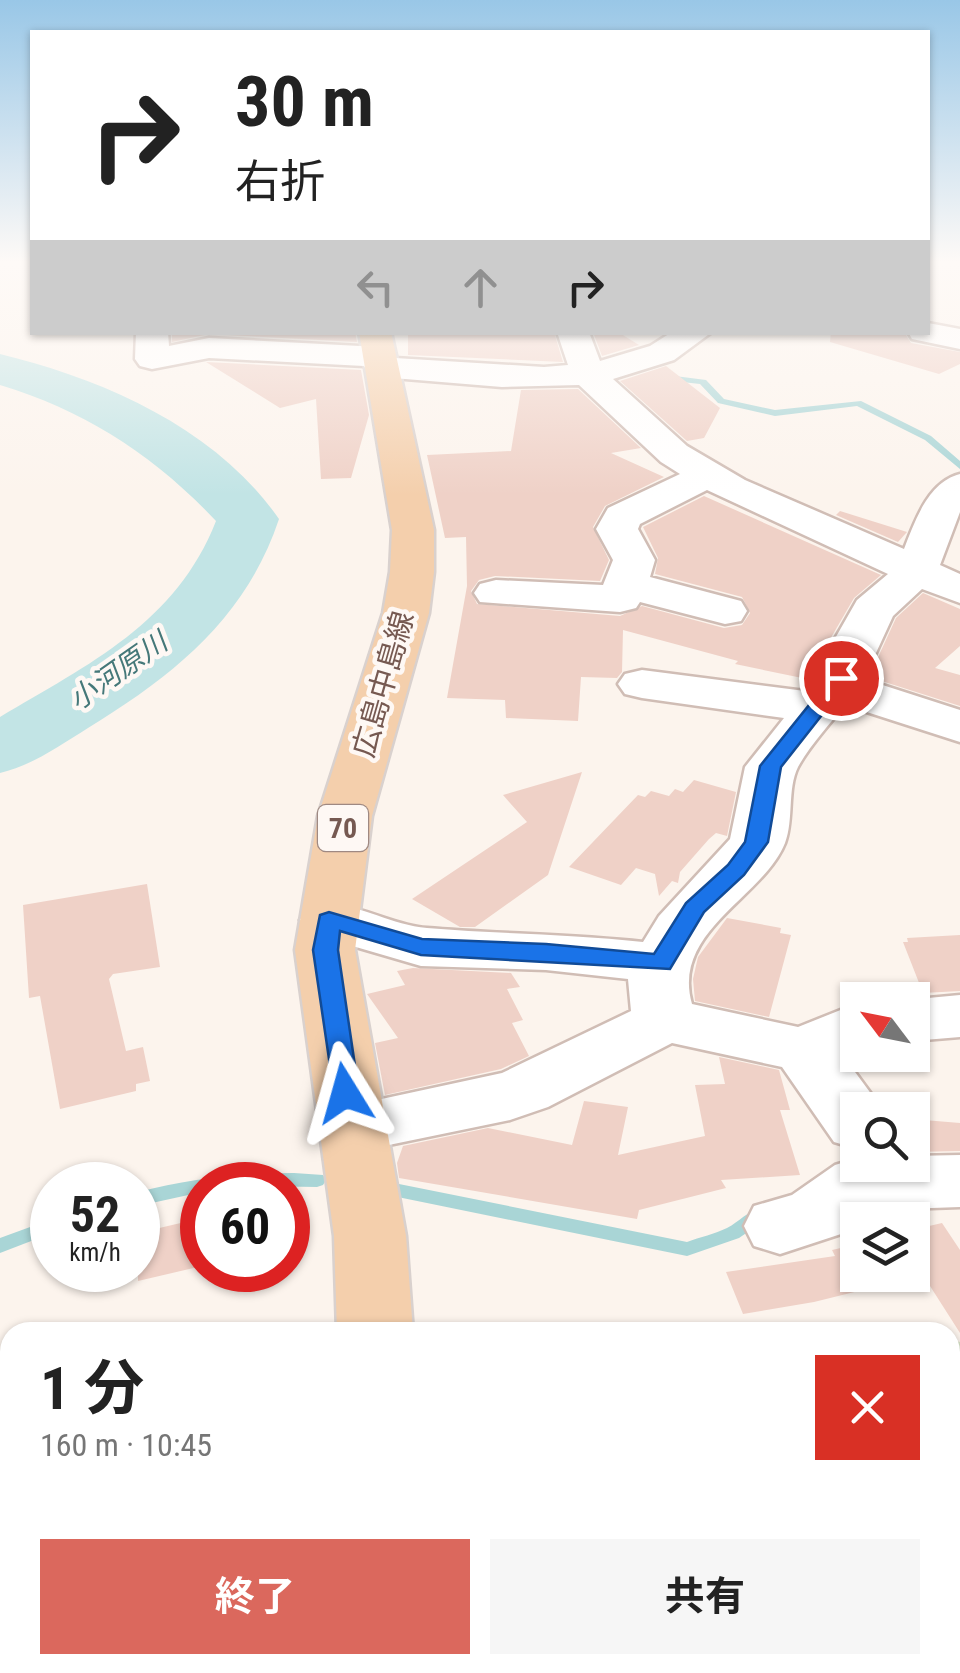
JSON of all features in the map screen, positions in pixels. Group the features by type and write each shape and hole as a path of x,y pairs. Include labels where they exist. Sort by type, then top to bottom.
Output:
{"main road":[{"name":"広島中島線","path":"374,1322 370,1236 350,1128 326,950 345,816 406,613 412,572 413,530 378,352"}],"street":[{"path":"152,339 152,358 207,340 378,352 588,375 677,348 688,339"},
{"path":"575,339 588,375 674,454 708,475 938,581"},
{"path":"496,593 620,599 634,560 617,529 622,516 708,475"},
{"path":"938,581 940,511 960,486"},
{"path":"350,1128 486,1103 525,1090 663,992 694,908 736,870 756,842 770,766 824,696 873,610 938,581"},
{"path":"626,584 725,611"},
{"path":"642,684 824,696 960,727"},
{"path":"329,920 432,949 546,952 663,992 831,1037 851,1092"},
{"path":"930,1018 960,1016"},
{"path":"930,1172 960,1181"},
{"path":"780,1226 816,1215 861,1182"}],"building":[{"path":"303,339 356,339 357,342"},
{"path":"408,339 556,339 563,362 408,355"},
{"path":"596,339 629,339 639,345 602,356"},
{"path":"909,339 911,343 960,352 960,364 939,374 830,342"},
{"path":"206,362 361,370 369,415 351,478 321,479 316,399 280,408"},
{"path":"666,366 720,408 704,438 687,441 620,381"},
{"path":"578,389 641,448 611,453 664,477 605,506 593,527 609,560 600,581 495,576 479,580 471,591 477,604 620,616 642,606 724,628 742,625 750,613 742,597 655,574 658,558 643,527 704,496 881,575 854,598 807,679 735,664 738,661 623,630 622,672 617,678 581,677 578,721 506,718 505,700 447,698 467,586 466,537 445,538 427,455 511,451 521,390"},
{"path":"840,511 907,532 898,542 836,515"},
{"path":"923,593 960,609 960,646 935,668 960,675 960,706 869,677 896,618"},
{"path":"582,772 548,875 475,927 460,927 412,899 527,822 503,795"},
{"path":"694,780 736,792 727,836 716,833 709,839 680,872 678,883 672,881 659,896 655,874 636,868 621,885 569,867 638,795 645,797 651,791 669,796 675,789 683,792"},
{"path":"147,884 160,967 113,974 109,979 126,1051 143,1047 150,1081 136,1084 136,1091 60,1109 40,996 29,998 23,905"},
{"path":"727,918 781,928 780,933 791,935 769,1017 695,1001 693,979 698,957"},
{"path":"960,935 960,991 930,993 930,982 919,982 903,942 908,942 907,938"},
{"path":"413,968 511,973 520,987 507,989 523,1020 512,1023 529,1056 501,1069 385,1095 375,1043 398,1038 367,994 405,985 397,971"},
{"path":"719,1057 779,1070 790,1110 780,1110 800,1175 721,1180 726,1188 639,1210 637,1219 399,1178 397,1163 403,1146 488,1128 572,1145 584,1101 628,1107 618,1155 705,1136 695,1085 725,1084"},
{"path":"930,1120 960,1123 960,1151 930,1152"},
{"path":"180,1223 180,1271 160,1276 160,1228"},
{"path":"942,1223 960,1250 960,1322 953,1322 930,1286 930,1226"},
{"path":"840,1248 840,1292 854,1292 743,1314 726,1272 835,1256 832,1250"}],"waterway":[{"name":"小河原川","path":"0,369 73,393 136,424 193,465 248,519 233,560 211,595 182,627 112,681 0,750"},
{"path":"667,378 703,382 721,401 775,413 858,403 928,438 960,466"},
{"path":"160,1194 226,1182 317,1180"},
{"path":"389,1189 687,1249 733,1233 758,1216"},
{"path":"0,1246 30,1234"}],"route":[{"path":"345,1093 326,950 329,920 444,950 546,952 662,963 694,908 736,870 756,842 763,821 770,766 841,678"}]}
